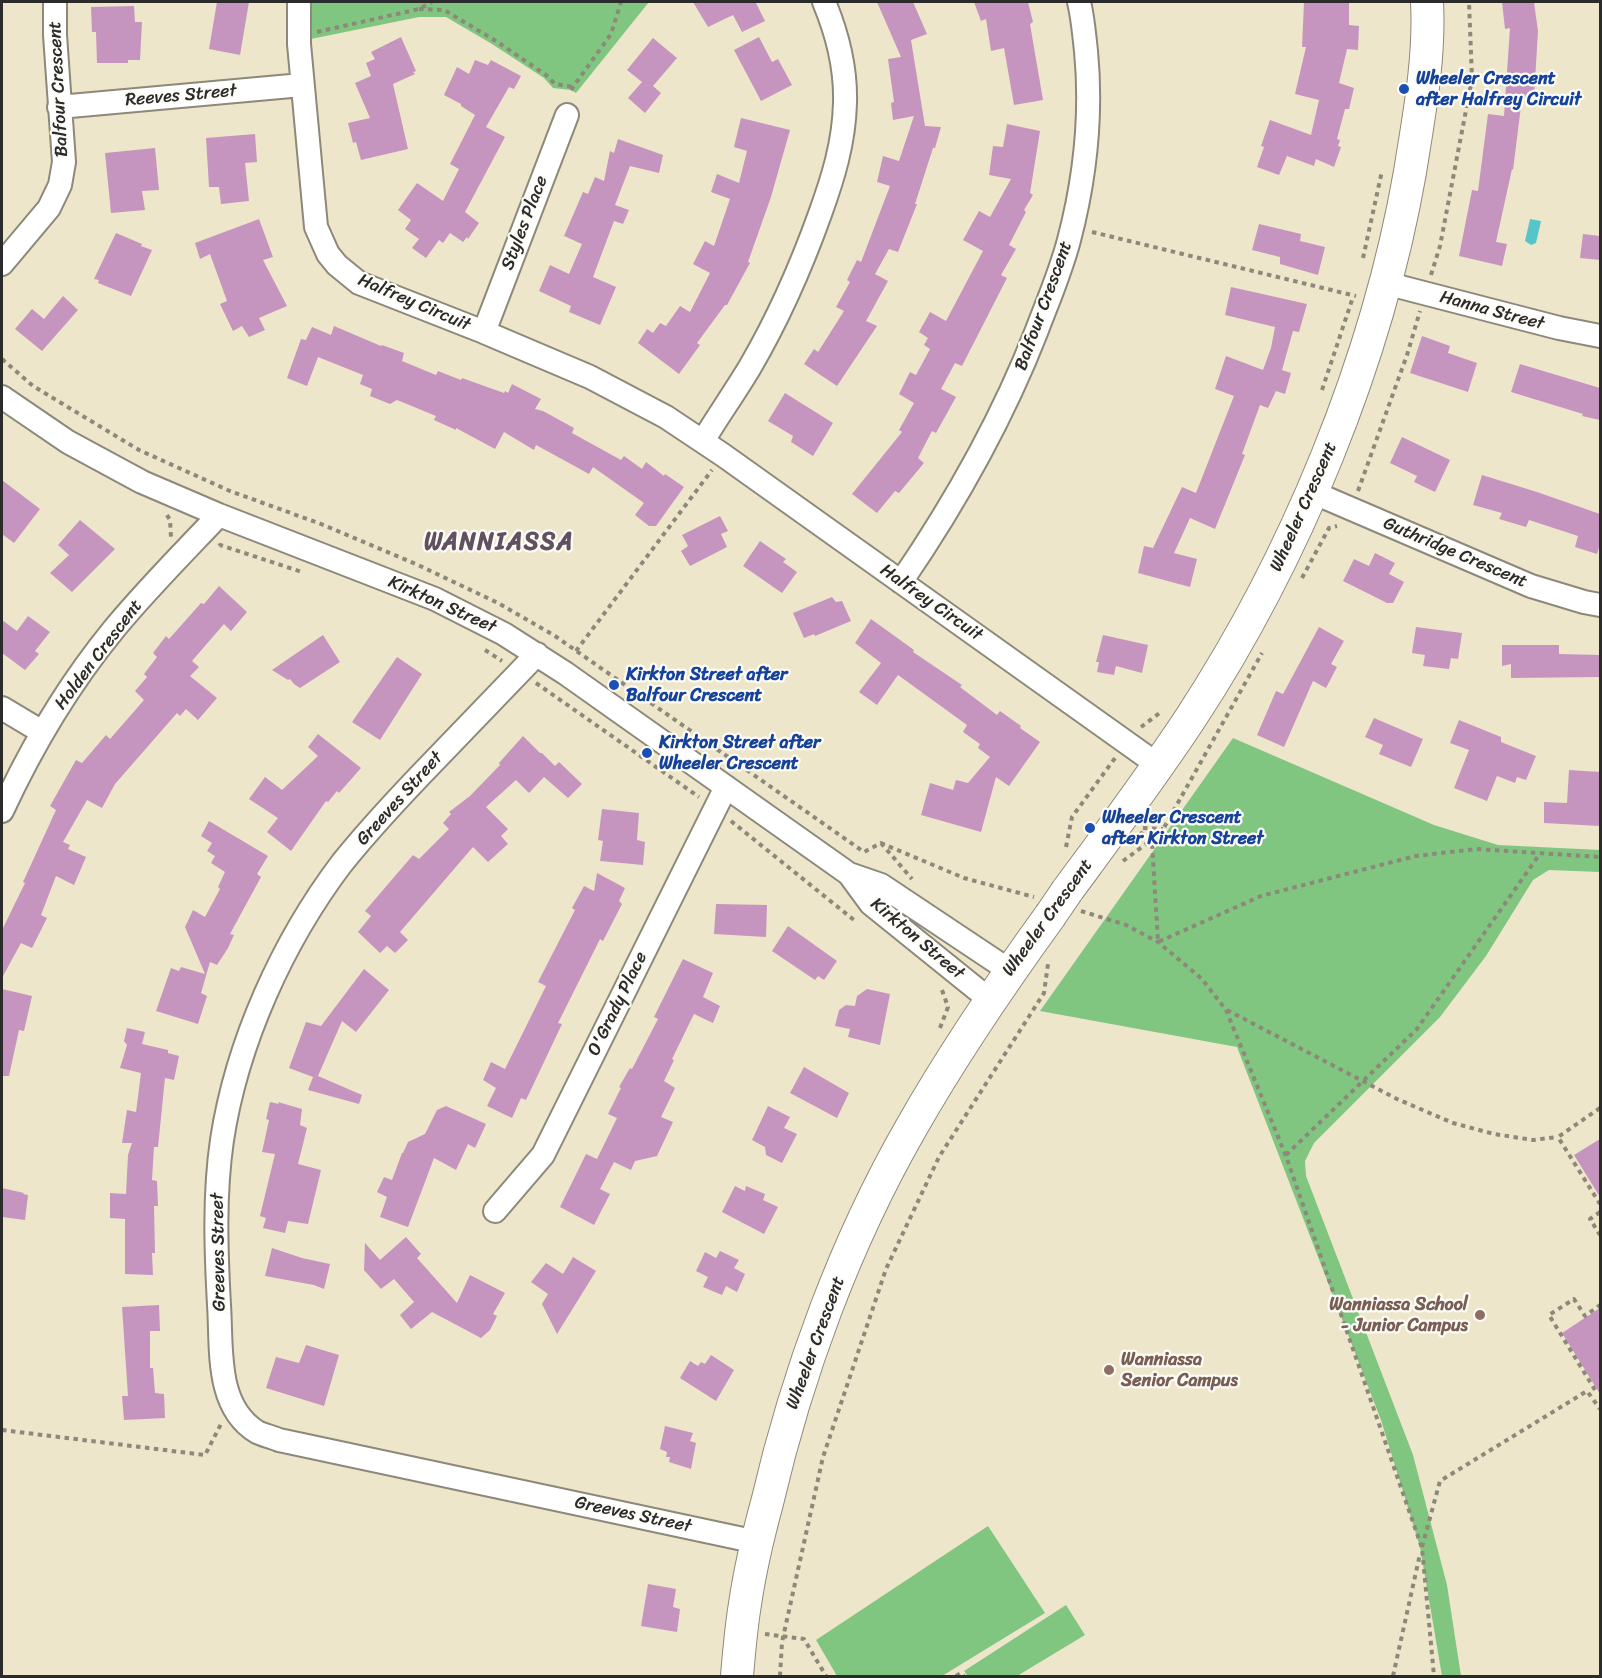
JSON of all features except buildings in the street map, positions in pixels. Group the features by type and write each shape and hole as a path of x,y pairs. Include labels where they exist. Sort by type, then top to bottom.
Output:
{"street":[{"name":"Balfour Crescent","path":"2,264 49,208 60,185 64,162 59,107 55,2"},
{"name":"Halfrey Circuit","path":"299,2 302,86 316,227 328,254 337,265 359,283 590,377 666,417 723,455 1158,765"},
{"path":"703,441 750,367 790,290 836,170 841,147 845,103 842,60 824,2"},
{"name":"Balfour Crescent","path":"902,582 929,542 978,459 1020,373 1055,285 1069,241 1083,175 1086,143 1088,79 1079,2"},
{"name":"Wheeler Crescent","path":"737,1677 745,1605 757,1542 779,1451 800,1382 852,1246 910,1130 963,1040 1190,719 1231,652 1269,582 1312,492 1336,435 1359,370 1370,286 1398,236 1423,95 1428,26 1427,2"},
{"name":"Reeves Street","path":"59,107 302,86"},
{"name":"Styles Place","path":"484,332 567,115"},
{"name":"Hanna Street","path":"1370,286 1600,336"},
{"name":"Kirkton Street","path":"2,397 68,442 142,482 219,515 435,599 504,634 537,654 849,874 881,885 1010,971"},
{"name":"Guthridge Crescent","path":"1312,492 1523,583 1600,605"},
{"name":"Holden Crescent","path":"2,811 42,732 64,697 113,630 219,515"},
{"name":"Greeves Street","path":"537,654 387,810 343,862 287,949 258,1011 246,1042 222,1139 216,1203 216,1234 223,1375 229,1398 240,1418 257,1432 279,1440 757,1542"},
{"path":"2,708 42,732"},
{"name":"O'Grady Place","path":"495,1211 543,1155 726,788"},
{"name":"Kirkton Street","path":"849,874 871,904 990,1000"}],"path":[{"path":"419,9 432,2"},
{"path":"313,33 419,9 444,10 496,41 546,75 555,84 572,89 611,34 621,2"},
{"path":"1440,246 1472,79 1469,2"},
{"path":"1362,260 1382,170"},
{"path":"1072,227 1353,295 1370,286"},
{"path":"1320,398 1353,295"},
{"path":"1363,478 1416,324"},
{"path":"576,651 723,455"},
{"path":"214,552 220,545 306,574"},
{"path":"481,648 490,654"},
{"path":"536,683 701,798"},
{"path":"1137,730 1160,714 1166,705"},
{"path":"1066,848 1072,817 1106,768"},
{"path":"736,825 862,926"},
{"path":"1163,829 1134,827 1152,842 1158,942 1261,896 1416,856 1476,849 1600,857"},
{"path":"881,843 914,882"},
{"path":"1286,1155 1418,1029 1540,854"},
{"path":"780,1677 782,1642 823,1457 886,1269 939,1157 1044,993 1048,960"},
{"path":"934,983 943,990 948,1008 938,1033"},
{"path":"1226,1010 1397,1099 1453,1123 1494,1134 1533,1140 1558,1137 1600,1108"},
{"path":"1558,1137 1600,1204"},
{"path":"1600,1212 1590,1219 1600,1235"},
{"path":"1595,1390 1549,1315 1574,1299 1585,1316 1600,1305"},
{"path":"1589,1394 1600,1386"},
{"path":"1393,1677 1422,1548 1440,1481 1587,1391 1600,1409"},
{"path":"2,1430 205,1455 232,1404"},
{"path":"1422,1548 1434,1677"},
{"path":"804,1639 826,1677"},
{"path":"956,1677 961,1673 964,1677"}],"green space":[{"path":"308,2 649,2 576,93 571,90 553,88 544,78 446,17 419,17 306,40"},
{"path":"1233,738 1434,825 1498,845 1600,850 1600,872 1549,870 1533,880 1486,956 1440,1017 1314,1143 1305,1161 1306,1176 1413,1455 1447,1585 1461,1676 1442,1676 1420,1547 1381,1420 1237,1047 1040,1011"},
{"path":"988,1526 1045,1613 942,1676 837,1676 816,1640"},
{"path":"1066,1605 1085,1635 1017,1676 968,1676 964,1671"}],"water":[{"path":"1530,219 1541,221 1536,243 1531,245 1525,241"}],"place":[{"name":"Wheeler Crescent after Halfrey Circuit","path":"1404,89"},
{"name":"Kirkton Street after Balfour Crescent","path":"614,685"},
{"name":"Kirkton Street after Wheeler Crescent","path":"647,753"},
{"name":"Wheeler Crescent after Kirkton Street","path":"1090,828"},
{"name":"Wanniassa School - Junior Campus","path":"1480,1315"},
{"name":"Wanniassa Senior Campus","path":"1109,1370"}],"district":[{"name":"WANNIASSA","path":"499,543"}]}
